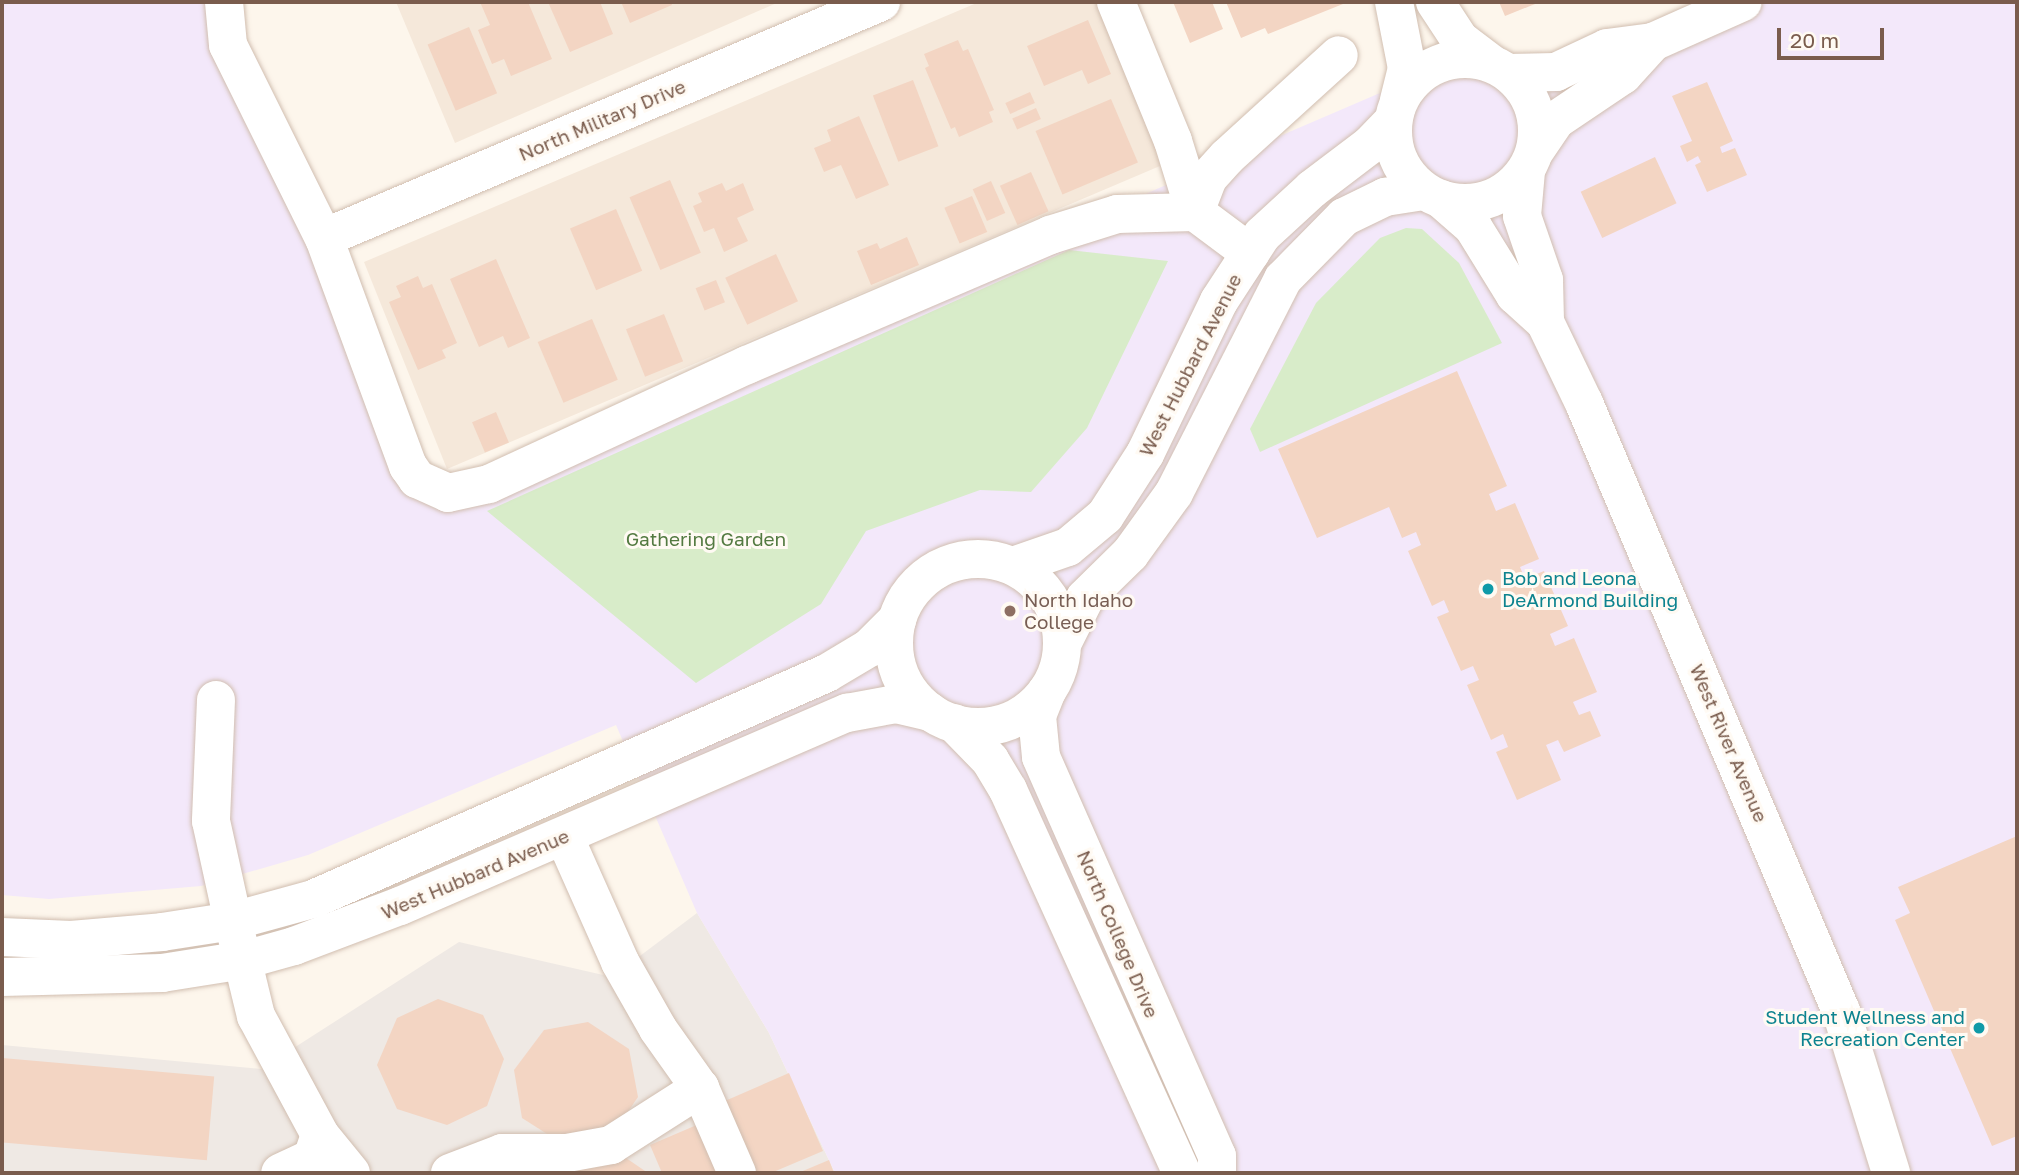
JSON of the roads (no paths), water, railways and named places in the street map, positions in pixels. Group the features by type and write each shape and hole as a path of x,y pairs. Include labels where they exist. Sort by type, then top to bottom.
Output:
{"street":[{"path":"224,2 228,45 324,239 408,466 417,479 448,494 489,484 747,365 1049,234 1118,214 1195,212"},
{"name":"North Military Drive","path":"324,239 881,2"},
{"path":"1116,2 1173,141 1195,212 1250,253"},
{"path":"1394,2 1407,68 1396,110 1399,160 1432,195"},
{"path":"1435,2 1460,40 1500,68 1534,108 1530,161"},
{"path":"1396,110 1428,68 1448,60 1500,68 1556,72 1607,48 1653,41 1743,2"},
{"path":"1062,644 1049,598 1034,579 1013,566 990,559 943,566 923,579 897,620 894,646 899,671 912,694 942,718 980,727 1006,722 1029,710 1047,691 1058,668 1062,644 1084,598 1130,554 1174,493 1257,324 1291,270 1344,217 1385,197 1432,195 1460,204 1497,196 1530,161 1556,120 1623,75 1653,41"},
{"path":"1195,212 1208,178 1227,157 1339,55"},
{"name":"West Hubbard Avenue","path":"1013,566 1046,558 1081,538 1124,491 1219,301 1250,253 1282,214 1370,145 1396,110"},
{"name":"West River Avenue","path":"1530,161 1521,216 1544,280 1545,322"},
{"name":"West River Avenue","path":"1432,195 1473,227 1515,295 1545,322 1595,428 1841,1011 1891,1173"},
{"name":"West Hubbard Avenue","path":"2,937 85,939 233,921 313,899 390,868 827,673 869,648 897,620"},
{"name":"North College Drive","path":"1047,691 1037,716 1041,757 1217,1156 1217,1173"},
{"path":"216,700 211,821 256,1016 267,1043 320,1135 351,1173"},
{"name":"West Hubbard Avenue","path":"2,977 126,976 244,960 344,930 855,710 896,704 942,718"},
{"name":"North College Drive","path":"942,718 990,760 1004,783 1182,1173"},
{"path":"564,836 620,962 658,1029 700,1088 737,1173"},
{"path":"450,1173 502,1153 567,1153 611,1145 700,1088"},
{"path":"280,1173 312,1158 320,1135"}],"place":[{"name":"Bob and Leona DeArmond Building","path":"1488,589"},
{"name":"North Idaho College","path":"1010,611"},
{"name":"Student Wellness and Recreation Center","path":"1979,1028"}],"park label":[{"name":"Gathering Garden","path":"706,539"}]}
